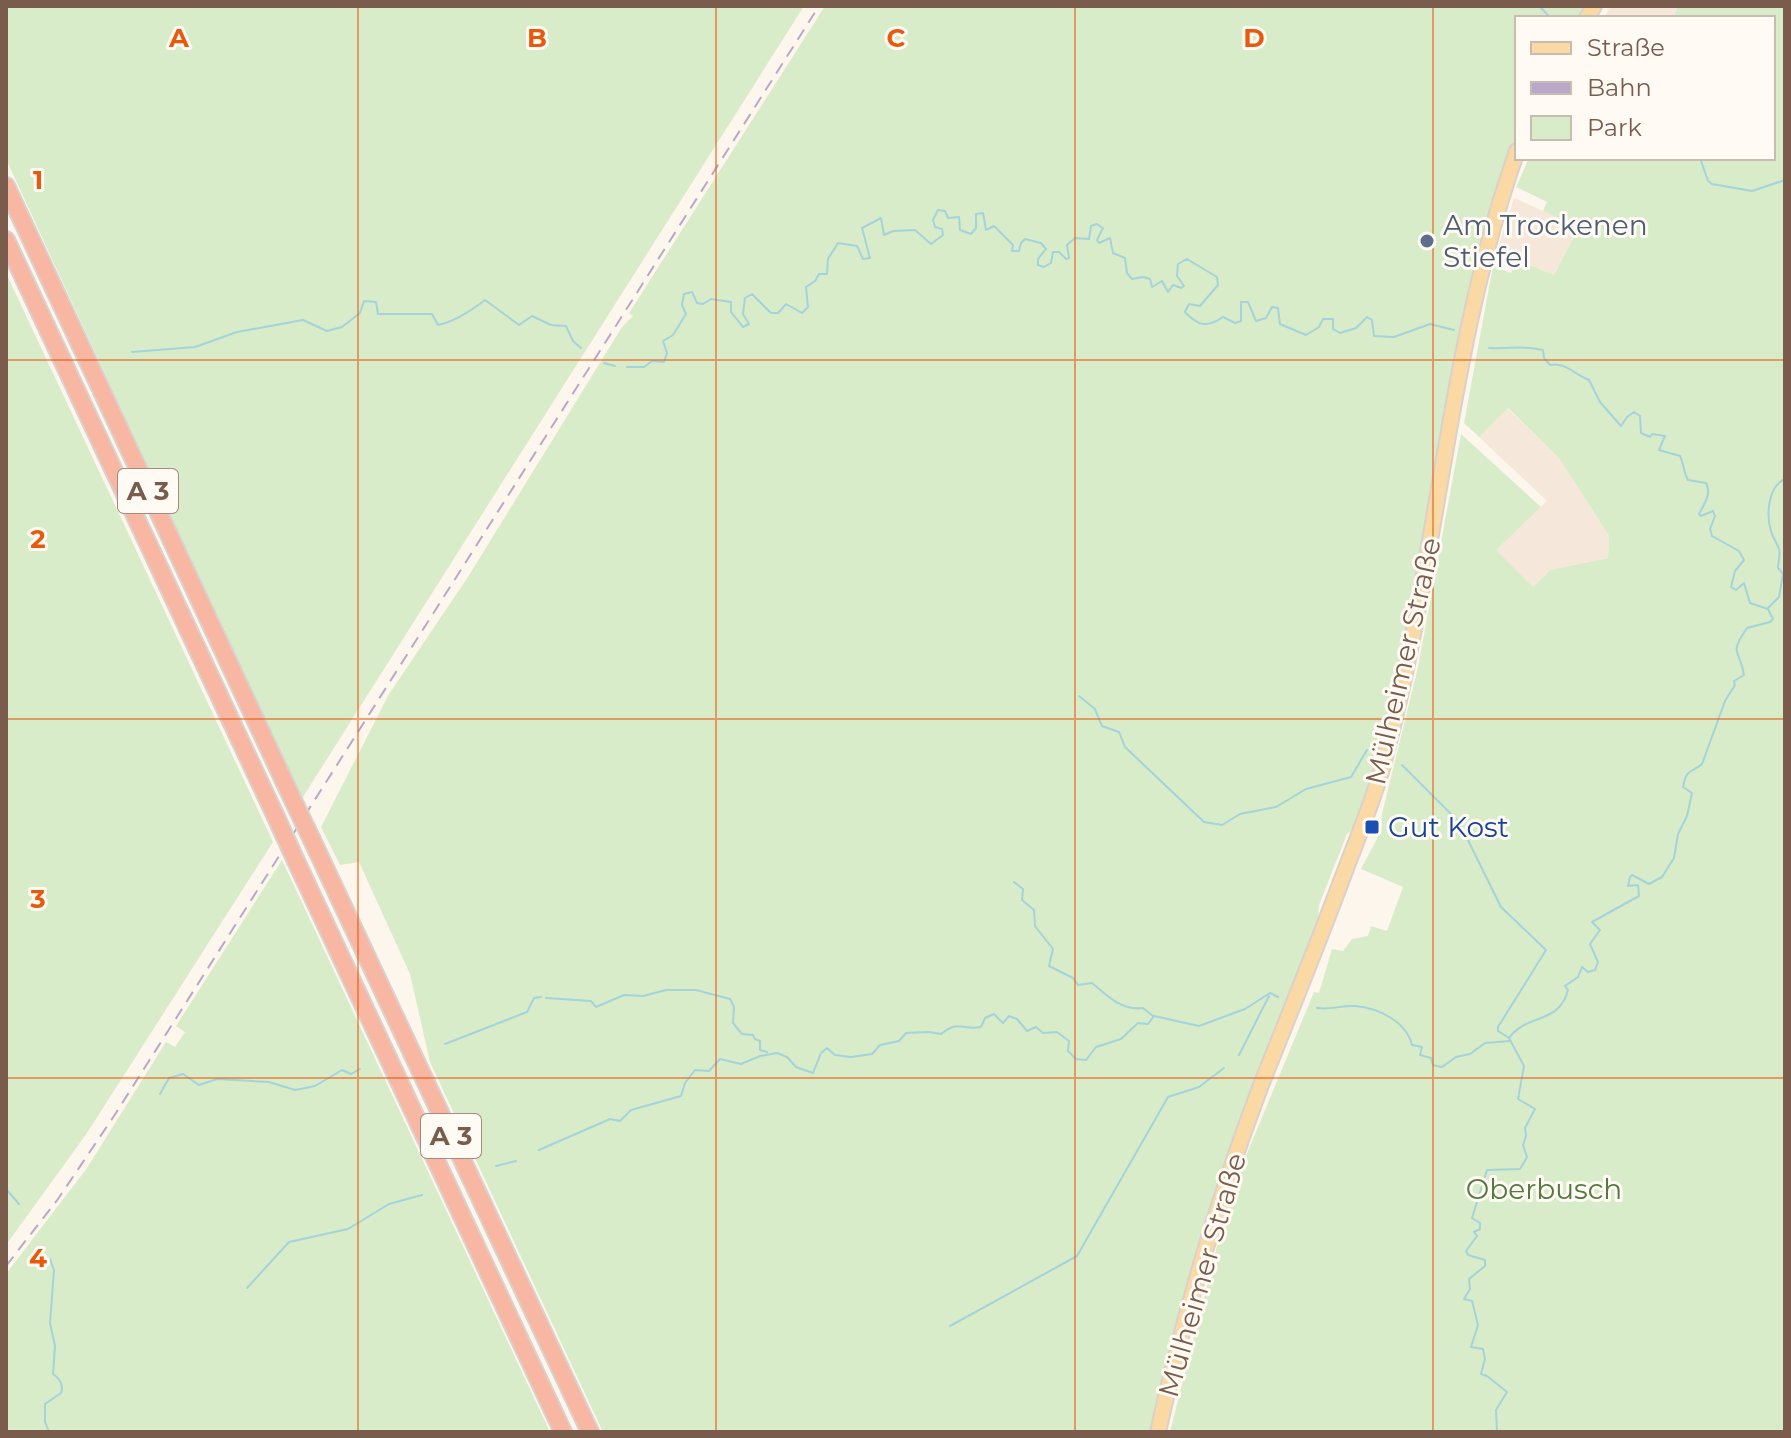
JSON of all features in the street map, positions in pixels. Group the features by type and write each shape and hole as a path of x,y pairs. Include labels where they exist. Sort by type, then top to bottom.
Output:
{"highway":[{"name":"A 3","path":"6,186 590,1432"},
{"name":"A 3","path":"6,240 563,1432"}],"main road":[{"name":"Mülheimer Straße","path":"1158,1432 1188,1303 1212,1222 1380,774 1408,662 1485,256 1515,158"}],"shaded area":[{"path":"1610,6 1678,6 1674,16 1605,16"},
{"path":"1514,198 1579,227 1554,275 1517,260 1498,248"},
{"path":"1507,408 1559,458 1609,536 1608,558 1550,570 1533,587 1495,550 1547,501 1479,437"}],"green space":[{"path":"6,6 804,6 301,800 6,159"},
{"path":"825,6 1587,6 1581,16 1515,16 1515,143 1498,189 1475,271 1402,664 1376,770 1356,827 1347,834 1319,905 1318,921 1207,1219 1183,1300 1152,1432 603,1432 430,1062 410,974 359,862 340,865 321,827 389,694 468,577 622,327 633,316 629,313"},
{"name":"Oberbusch","path":"1678,6 1785,6 1785,1432 1170,1432 1223,1222 1246,1156 1314,992 1319,993 1332,949 1343,951 1352,939 1368,936 1371,926 1387,931 1403,887 1361,869 1381,831 1382,814 1418,667 1461,434 1541,507 1496,550 1533,587 1550,570 1608,558 1609,536 1559,458 1508,408 1479,437 1464,423 1493,266 1511,273 1517,260 1554,275 1579,227 1543,211 1547,202 1516,187 1528,160 1775,160 1775,16 1674,16"},
{"path":"6,273 273,842 87,1133 6,1245"},
{"path":"282,860 550,1432 6,1432 6,1274 87,1168 166,1042 175,1047 185,1032 176,1026"}],"waterway":[{"path":"1539,6 1549,16"},
{"path":"1701,160 1712,184 1752,191 1785,180"},
{"path":"627,367 644,367 652,361 664,362 667,353 663,341 673,335 686,314 682,305 684,294 692,292 697,303 703,304 711,299 731,302 731,312 743,327 749,324 743,314 745,298 752,294 771,313 778,313 786,304 802,313 808,307 806,287 819,274 827,274 828,259 838,243 857,246 863,259 870,258 862,228 881,218 884,235 893,231 915,230 931,244 943,235 942,229 935,227 933,220 938,210 945,211 948,218 959,217 960,230 971,234 976,228 976,214 983,213 986,230 994,226 1013,245 1012,251 1019,251 1025,239 1041,243 1046,249 1038,259 1038,265 1044,267 1051,263 1053,252 1069,258 1067,245 1075,238 1089,239 1091,226 1097,224 1103,228 1097,240 1099,243 1110,238 1113,253 1125,258 1127,273 1132,279 1150,279 1152,287 1162,281 1168,292 1173,285 1184,286 1177,276 1178,264 1187,259 1217,277 1218,285 1200,306 1189,304 1185,312 1203,324 1223,317 1235,323 1241,321 1241,302 1248,302 1256,321 1266,318 1272,307 1278,308 1280,324 1306,335 1319,327 1323,319 1333,319 1333,329 1340,333 1356,328 1367,317 1372,320 1374,336 1394,337 1430,324 1454,330"},
{"path":"132,352 195,347 237,332 303,320 327,331 342,327 360,313 364,301 376,302 378,314 432,314 438,325 462,315 485,300 519,325 532,316 551,325 566,326 573,341 581,348"},
{"path":"1489,348 1543,350 1544,358 1550,365 1565,367 1589,380 1600,402 1621,426 1634,412 1640,416 1641,433 1650,437 1652,434 1665,436 1659,450 1680,456 1688,480 1706,483 1708,487 1708,495 1699,514 1713,511 1712,536 1739,551 1744,560 1735,571 1731,587 1736,590 1744,583 1750,603 1768,609 1773,619 1747,628 1738,643 1737,652 1744,675 1734,681 1702,764 1686,776 1683,787 1692,793 1687,816 1678,834 1674,858 1662,877 1649,884 1632,875 1630,877 1628,886 1638,885 1639,896 1592,922 1600,930 1590,944 1598,962 1595,970 1588,972 1582,967 1578,977 1565,986 1568,990 1558,1009 1516,1030 1509,1038 1524,1066 1518,1099 1535,1109 1525,1128 1523,1145 1527,1157 1520,1169 1487,1170 1472,1218 1480,1223 1480,1229 1474,1232 1477,1236 1466,1251 1468,1255 1485,1260 1485,1266 1469,1279 1470,1289 1464,1299 1472,1301 1478,1325 1471,1347 1483,1349 1485,1359 1481,1374 1507,1392 1496,1410 1497,1432"},
{"path":"604,363 615,366"},
{"path":"1768,608 1779,597 1783,574 1778,568 1780,551 1769,524 1769,509 1775,488 1785,479"},
{"path":"1079,696 1095,709 1102,726 1119,732 1125,747 1204,822 1222,825 1240,814 1276,807 1306,789 1351,777 1367,750"},
{"path":"1402,765 1459,822 1501,907 1546,950 1498,1027 1498,1031 1509,1038"},
{"path":"1014,882 1023,889 1022,900 1034,910 1035,926 1053,949 1049,966 1073,978 1078,985 1092,983 1115,1002 1143,1008 1153,1016"},
{"path":"546,998 591,1001 596,1007 624,995 696,990 730,999 734,1007 733,1023 742,1034 753,1035 760,1041 760,1050 767,1052"},
{"path":"539,1150 610,1119 620,1121 631,1110 681,1096 685,1083 695,1070 709,1071 720,1059 741,1064 777,1053 787,1057 796,1067 813,1073 821,1053 827,1048 835,1055 851,1057 872,1054 880,1045 899,1041 906,1033 941,1034 957,1026 981,1027 985,1018 994,1014 1003,1023 1009,1016 1017,1019 1027,1031 1036,1027 1043,1033 1057,1032 1069,1041 1068,1051 1076,1059 1086,1060 1096,1047 1121,1039 1138,1023 1148,1024 1154,1016 1199,1026 1245,1009 1270,993 1278,997"},
{"path":"1239,1055 1269,996"},
{"path":"445,1044 527,1012 534,998 541,997"},
{"path":"1317,1008 1355,1006 1382,1013 1404,1029 1412,1045 1422,1047 1420,1055 1431,1058 1433,1065 1442,1067 1485,1043 1510,1041"},
{"path":"950,1326 1077,1256 1168,1097 1199,1087 1224,1068"},
{"path":"160,1094 169,1078 183,1074 199,1085 217,1079 269,1082 295,1090 315,1086 342,1070 351,1074 360,1069"},
{"path":"496,1166 516,1161"},
{"path":"6,1189 19,1204"},
{"path":"247,1288 289,1242 348,1229 389,1204 422,1195"},
{"path":"49,1432 45,1422 45,1404 61,1393 62,1387 53,1374 55,1346 50,1323 54,1270 50,1259"}],"railway":[{"path":"6,1266 58,1199 114,1116 819,6"}],"place":[{"name":"Am Trockenen Stiefel","path":"1427,241"},
{"name":"Gut Kost","path":"1372,827"}]}
